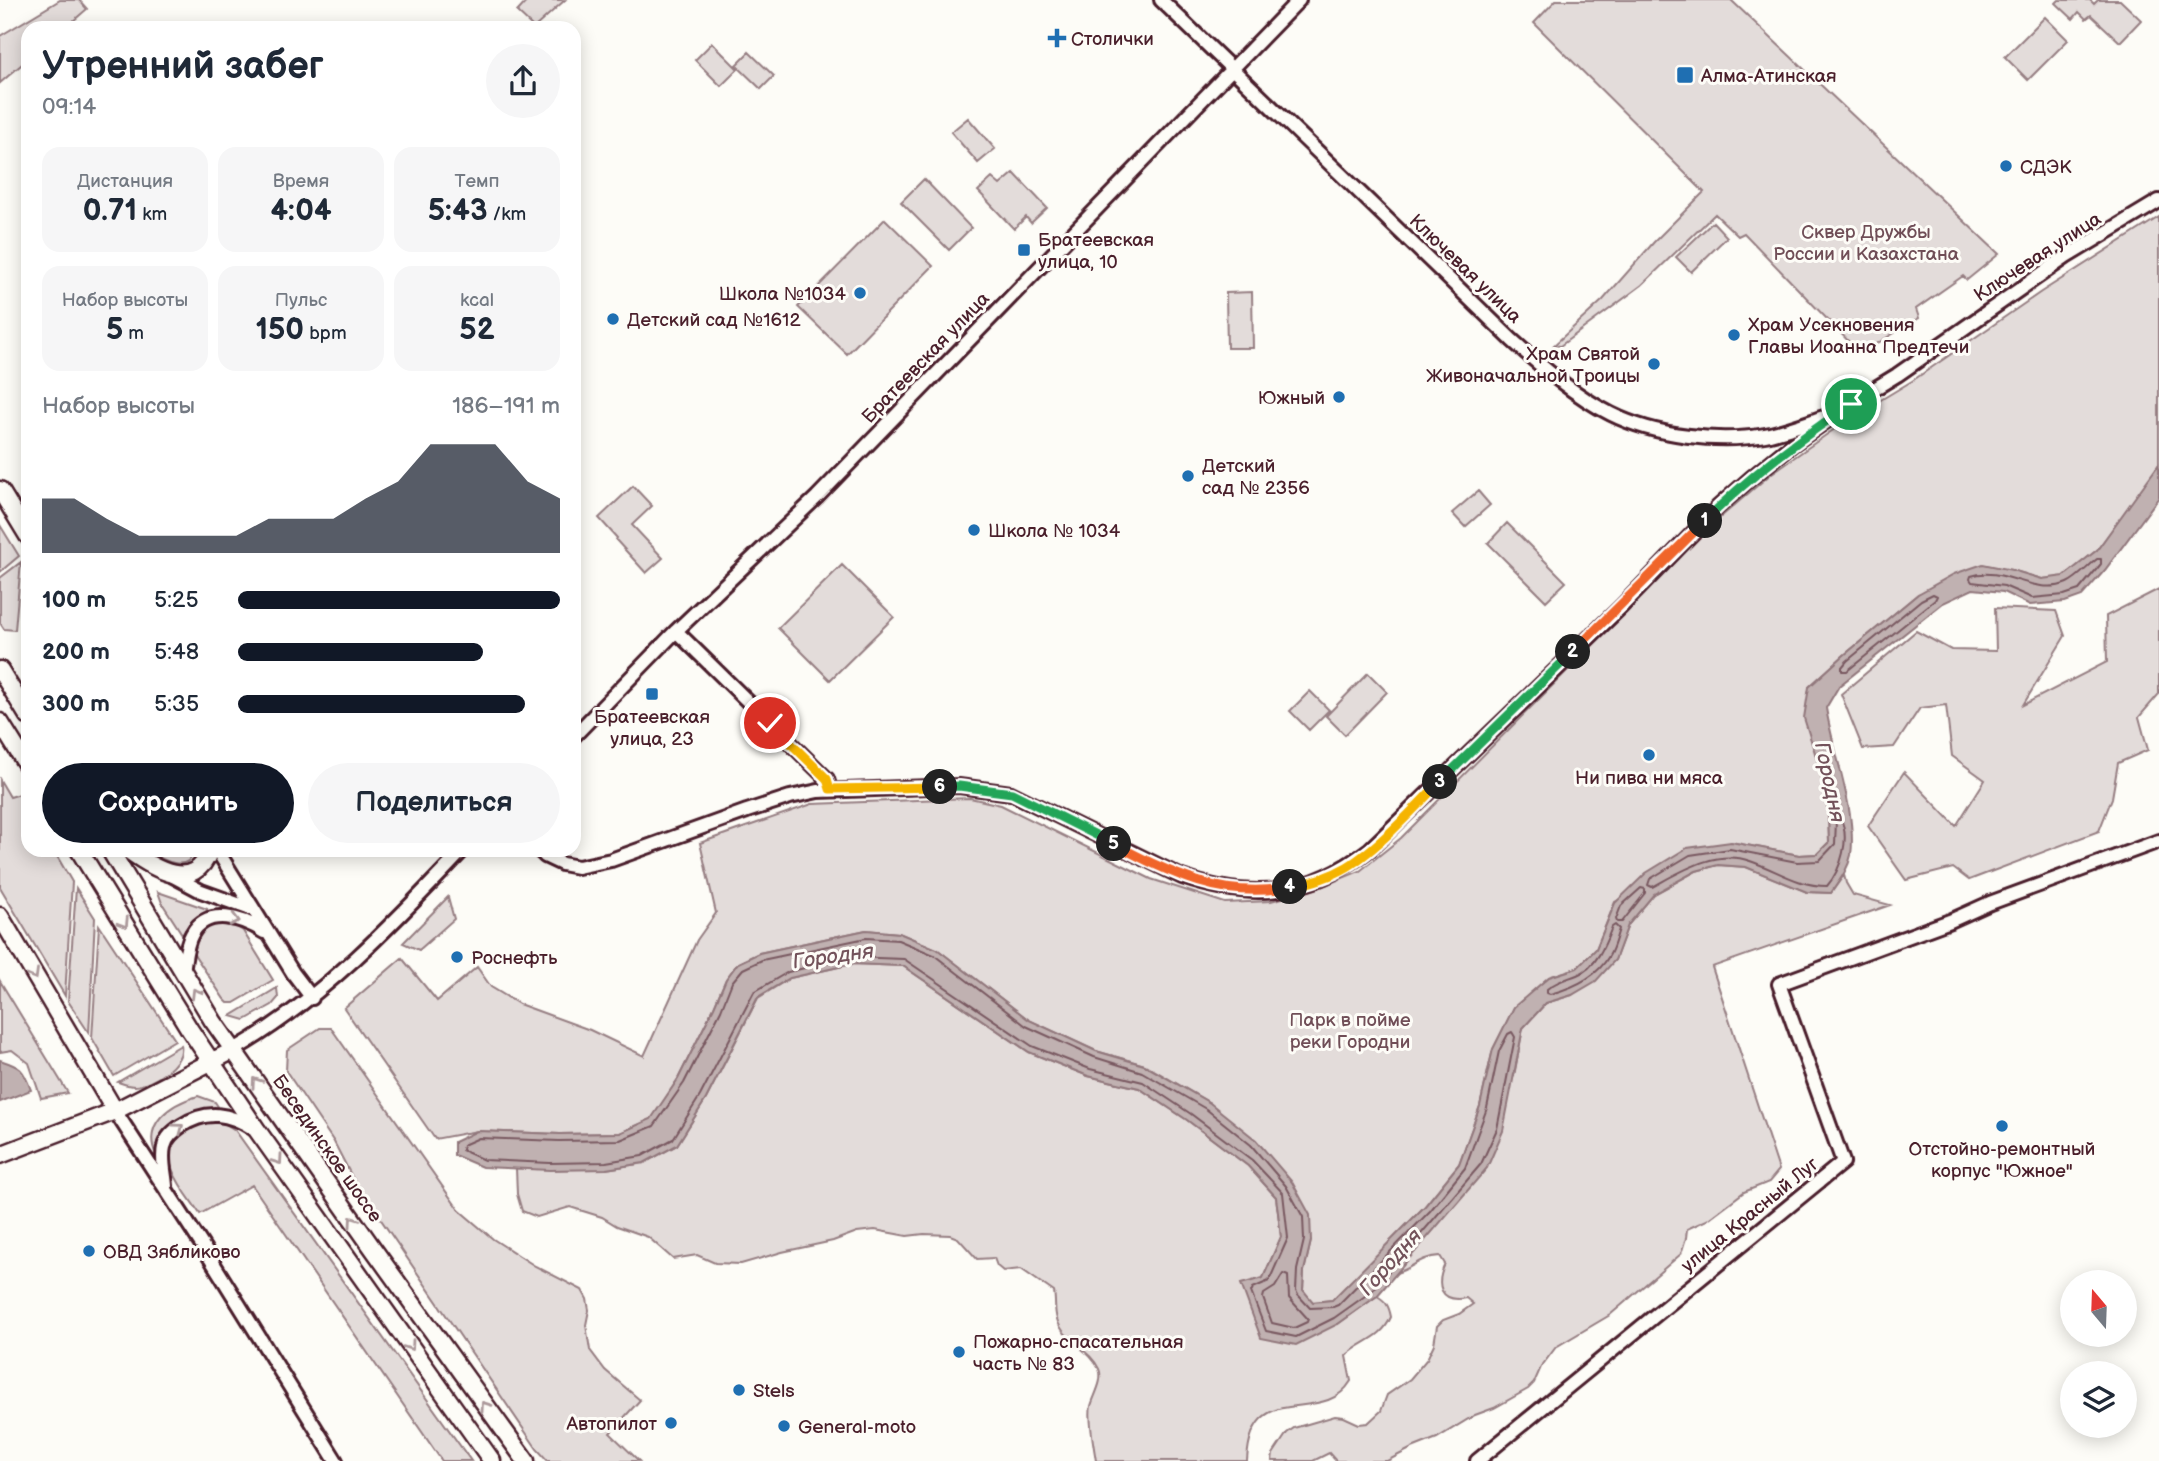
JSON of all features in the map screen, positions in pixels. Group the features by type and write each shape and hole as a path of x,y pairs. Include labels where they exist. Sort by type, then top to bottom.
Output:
{"main road":[{"path":"0,490 21,524"},
{"path":"0,670 21,704"},
{"path":"0,722 21,756"},
{"path":"83,857 257,1130 492,1461"},
{"name":"Бесединское шоссе","path":"114,857 213,1021 526,1461"},
{"path":"138,857 173,876 190,873 207,857"},
{"path":"0,916 115,1111"},
{"path":"0,1155 115,1111 234,1050"}],"street":[{"name":"Ключевая улица","path":"1161,0 1532,358 1612,415 1629,422 1690,436 1745,438 1790,428 1829,415 1851,404 2066,257 2159,201"},
{"name":"Братеевская улица","path":"581,729 676,631 817,497 1299,0"},
{"path":"547,857 578,867 595,864 790,797 830,789 959,786 1012,793 1182,877 1227,889 1251,892 1274,890 1326,877 1348,866 1378,841 1621,607 1718,507 1793,444 1851,404"},
{"path":"676,631 827,779 830,789"},
{"name":"улица Красный Луг","path":"1477,1461 1843,1162 1779,984 2159,841"},
{"path":"221,857 293,974 312,998"},
{"path":"234,1050 312,998 394,921 456,857"},
{"path":"173,876 201,891 254,910"},
{"path":"183,971 191,935 205,921 226,916 254,925 270,937"},
{"path":"115,1111 336,1461"},
{"path":"166,1190 163,1148 171,1134 183,1124 198,1116 217,1113 244,1122 257,1130"}],"green space":[{"path":"60,0 79,0 87,9 73,21 25,21"},
{"path":"528,0 565,0 542,21 527,21 517,12"},
{"name":"Сквер Дружбы России и Казахстана","path":"1556,0 1731,0 1999,254 1967,280 1963,276 1916,309 1919,318 1863,352 1858,346 1855,348 1744,233 1738,236 1715,214 1642,285 1560,346 1554,345 1603,300 1654,242 1704,192 1534,23"},
{"path":"2059,0 2090,0 2094,4 2098,0 2120,0 2141,20 2120,42 2091,15 2086,19 2079,12 2073,19 2056,3"},
{"path":"2045,17 2068,40 2028,80 2005,57"},
{"path":"21,23 21,65 0,83 0,36"},
{"path":"712,43 738,69 721,86 695,60"},
{"path":"749,52 774,76 761,89 736,65"},
{"path":"968,118 995,149 978,163 951,132"},
{"path":"1014,173 1047,208 1031,223 1026,217 1014,229 978,191 992,178 1000,185"},
{"path":"924,179 971,228 949,250 901,202"},
{"name":"Парк в пойме реки Городни","path":"2159,217 2159,464 2097,550 2064,577 2042,579 2012,570 1918,594 1809,687 1828,811 1829,842 1817,854 1799,855 1731,842 1615,902 1596,949 1577,968 1549,977 1514,1008 1493,1049 1480,1106 1459,1164 1425,1206 1333,1300 1312,1302 1303,1290 1311,1241 1210,1103 1145,1065 1096,1051 1029,1020 937,949 899,933 866,930 759,953 738,963 726,979 678,1079 652,1119 620,1133 477,1131 435,1139 344,1008 402,958 437,1001 477,967 491,987 519,1004 590,1030 644,1056 697,940 716,913 700,843 812,804 970,798 1001,805 1151,879 1225,903 1271,901 1316,889 1360,871 1401,838 1715,522 1772,473 2041,292"},
{"path":"885,219 933,266 847,354 798,307"},
{"path":"1713,222 1727,237 1691,272 1676,257"},
{"path":"1252,292 1253,348 1227,348 1226,293"},
{"path":"633,486 652,506 632,525 663,558 646,573 599,518"},
{"path":"1478,491 1490,505 1465,527 1452,513"},
{"path":"1507,523 1566,582 1546,601 1488,543"},
{"path":"0,525 19,556 0,572"},
{"path":"21,562 15,630 4,629 0,623 0,578"},
{"path":"842,565 894,617 830,680 778,628"},
{"path":"2159,589 2159,694 2139,717 2148,750 2118,763 2112,798 2099,831 1969,880 1953,868 1906,880 1868,826 1904,772 1956,826 1985,780 1952,756 1946,705 1920,708 1894,747 1863,749 1841,694 1916,631 1951,650 1996,651 1995,608 2056,611 2065,636 2023,705 2107,662 2106,616"},
{"path":"1368,673 1387,692 1345,735 1326,716"},
{"path":"1310,691 1329,710 1309,730 1290,711"},
{"path":"0,780 10,797 21,796 21,857 57,857 72,882 65,996 0,887"},
{"path":"159,857 191,857 181,863"},
{"path":"1718,865 1746,867 1807,892 1831,893 1844,875 1853,895 1890,905 1712,967 1779,1170 1769,1182 1744,1192 1707,1220 1687,1229 1681,1254 1610,1315 1556,1347 1528,1389 1475,1415 1437,1438 1387,1461 1336,1461 1329,1453 1313,1461 1272,1461 1273,1454 1287,1433 1294,1428 1335,1416 1359,1424 1368,1423 1381,1411 1387,1395 1410,1379 1427,1359 1434,1344 1437,1326 1473,1304 1466,1298 1450,1298 1442,1291 1440,1279 1445,1264 1440,1256 1426,1259 1396,1273 1439,1222 1514,1076 1523,1028 1546,1003 1572,995 1615,960 1628,925 1654,894 1696,871"},
{"path":"76,888 95,918 89,1033 68,1001"},
{"path":"158,892 207,909 206,913 193,921 184,937"},
{"path":"448,897 454,919 419,950 403,943"},
{"path":"217,924 237,927 243,931 273,980 234,1003 228,1003 224,999 192,951 200,933"},
{"path":"99,925 175,1040 114,1076 92,1038"},
{"path":"852,964 903,966 1029,1052 1088,1076 1139,1088 1248,1166 1276,1197 1281,1237 1263,1278 1338,1324 1377,1296 1388,1307 1391,1317 1382,1331 1346,1356 1351,1381 1338,1395 1323,1402 1274,1411 1261,1419 1251,1435 1247,1461 1096,1461 1090,1412 1100,1373 1095,1362 1060,1327 1054,1292 1021,1269 1003,1271 994,1258 977,1259 958,1238 950,1235 907,1236 875,1230 857,1232 833,1241 741,1264 715,1263 697,1255 673,1259 648,1237 617,1226 602,1217 570,1207 537,1217 522,1211 517,1194 516,1168 606,1169 644,1163 677,1145 706,1099 758,998 790,978"},
{"path":"0,981 68,1093 41,1098 29,1063 12,1050 0,1052"},
{"path":"277,988 278,998 272,1005 245,1020 231,1016"},
{"path":"320,1028 331,1028 459,1210 493,1239 535,1266 582,1290 589,1310 586,1325 590,1350 605,1370 640,1400 610,1433 639,1461 548,1461 537,1449 352,1177 334,1142 286,1071 287,1050"},
{"path":"181,1045 178,1059 158,1078 135,1086 118,1082"},
{"path":"198,1096 215,1102 219,1108 197,1111 178,1120 164,1135 156,1155 153,1133 161,1116 178,1104"},
{"path":"199,1121 221,1121 235,1130 471,1461 442,1461 252,1185 200,1214 176,1178 170,1157 176,1138"}],"water":[{"name":"Городня","path":"2159,464 2159,497 2105,570 2082,596 2065,602 2030,605 2003,592 1973,589 1943,603 1839,686 1826,708 1848,801 1852,838 1848,866 1831,893 1807,892 1746,867 1718,865 1696,871 1654,894 1628,925 1615,960 1596,981 1572,995 1546,1003 1523,1028 1503,1131 1487,1168 1377,1296 1338,1324 1296,1345 1261,1338 1241,1284 1263,1278 1281,1237 1276,1197 1248,1166 1139,1088 1088,1076 1029,1052 903,966 852,964 790,978 758,997 706,1099 677,1145 644,1163 606,1169 550,1170 482,1167 454,1155 454,1142 477,1131 620,1133 651,1119 678,1079 726,979 738,963 759,953 866,930 899,933 937,949 1029,1020 1096,1051 1144,1065 1210,1103 1256,1140 1292,1182 1310,1215 1311,1241 1303,1290 1313,1302 1332,1300 1425,1206 1459,1164 1480,1106 1493,1049 1514,1007 1549,977 1577,968 1596,949 1615,903 1646,873 1687,848 1731,842 1799,855 1817,854 1829,842 1828,811 1820,769 1804,718 1809,687 1918,594 1954,574 1983,564 2042,579 2064,576 2097,550"},
{"path":"0,1060 20,1069 31,1090 0,1102"}],"place":[{"name":"Столички","path":"1057,38"},
{"name":"Алма-Атинская","path":"1685,75"},
{"name":"СДЭК","path":"2006,166"},
{"name":"Братеевская улица, 10","path":"1024,250"},
{"name":"Школа №1034","path":"860,293"},
{"name":"Детский сад №1612","path":"613,319"},
{"name":"Храм Усекновения Главы Иоанна Предтечи","path":"1734,335"},
{"name":"Храм Святой Живоначальной Троицы","path":"1654,364"},
{"name":"Южный","path":"1339,397"},
{"name":"Детский сад № 2356","path":"1188,476"},
{"name":"Школа № 1034","path":"974,530"},
{"name":"Братеевская улица, 23","path":"652,694"},
{"name":"Ни пива ни мяса","path":"1649,755"},
{"name":"Роснефть","path":"457,957"},
{"name":"Отстойно-ремонтный корпус \"Южное\"","path":"2002,1126"},
{"name":"ОВД Зябликово","path":"89,1251"},
{"name":"Пожарно-спасательная часть № 83","path":"959,1352"},
{"name":"Stels","path":"739,1390"},
{"name":"Автопилот","path":"671,1423"},
{"name":"General-moto","path":"784,1426"}],"route":[{"path":"770,723 827,779 830,789 959,786 1012,793 1135,855 1202,884 1251,892 1302,885 1348,866 1370,849 1621,607 1718,507 1793,444 1851,404"}]}
